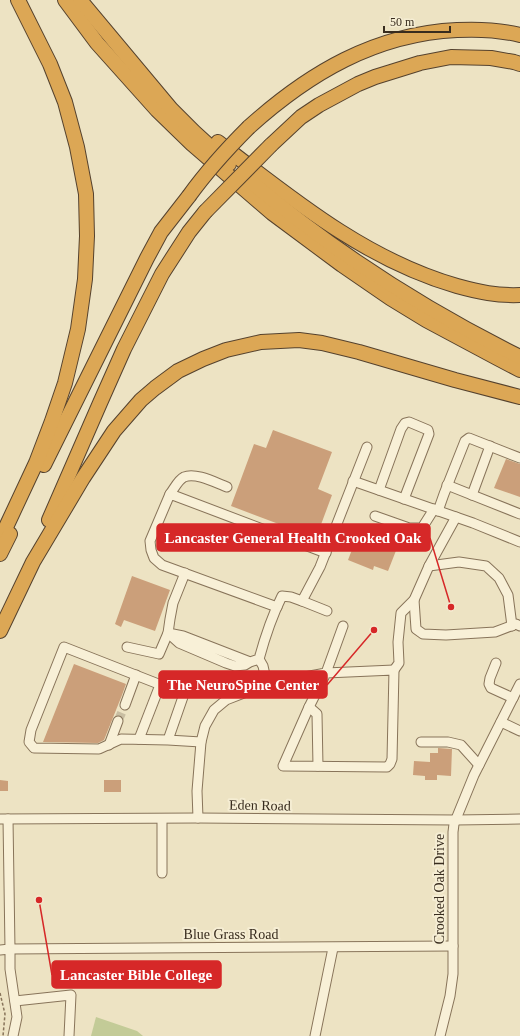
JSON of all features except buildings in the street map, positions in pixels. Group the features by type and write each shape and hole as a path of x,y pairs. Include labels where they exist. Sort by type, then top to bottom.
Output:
{"highway":[{"path":"0,540 36,463 65,383 78,329 85,279 86,194 77,147 65,102 50,64 18,0"},
{"path":"65,0 97,43 157,110 192,144 272,213 342,266 390,298 426,320 520,370"},
{"path":"80,0 171,109 234,168 281,207 319,236 373,273 458,325 520,356"},
{"path":"0,554 161,232 199,182 249,127 299,87 351,57 378,45 406,37 442,31 482,30 520,35"},
{"path":"124,54 182,111 212,137 287,195 341,232 380,256 427,276 485,293 508,296 520,295"},
{"path":"34,562 51,516 128,342 162,274 189,232 205,212 301,117 319,105 358,84 420,63 451,57 491,58 520,64"},
{"path":"0,631 34,562 83,478 114,431 141,400 155,388 178,371 203,359 226,350 261,342 299,340 322,343 360,352 455,380 520,397"}],"street":[{"path":"379,490 401,429 405,423 409,422 428,430 429,434 404,499"},
{"path":"375,516 409,528 422,528 436,510 465,441 469,438 520,458"},
{"path":"472,495 490,446"},
{"path":"302,601 326,553 367,447"},
{"path":"228,488 202,477 191,476 184,478 170,494 150,541 154,558 162,565 277,607"},
{"path":"353,481 456,517 520,542"},
{"path":"447,485 520,514"},
{"path":"170,494 326,553"},
{"path":"343,626 326,673 309,706 283,766 387,767 390,764 392,760 394,670 399,663 398,642 401,613 414,600 429,566 456,517"},
{"path":"414,600 416,629 424,634 446,635 495,632 516,626 508,595 499,578 486,566 459,562 429,566"},
{"path":"127,647 158,654 163,647 168,633 173,603 185,573"},
{"path":"168,633 179,643 226,663 236,666 245,666 255,660 282,596 291,597 327,611"},
{"path":"400,626 416,626"},
{"path":"168,740 184,694 64,647 31,730 29,742 34,748 99,749 121,739 201,742"},
{"path":"255,660 263,666 267,684"},
{"path":"496,663 489,684 491,688 513,698"},
{"path":"198,818 197,791 201,742 205,726 214,710 226,700 267,684 326,673 394,670"},
{"path":"125,705 136,675"},
{"name":"Crooked Oak Drive","path":"440,1036 450,996 453,974 453,832 455,820 479,765 520,684"},
{"path":"139,739 160,685"},
{"path":"309,706 317,714 318,766"},
{"path":"109,745 118,721"},
{"path":"501,722 520,731"},
{"path":"421,742 448,742 461,745 479,765"},
{"path":"4,819 5,949 15,1001 16,1017 13,1036"},
{"name":"Eden Road","path":"4,819 520,819"},
{"path":"162,819 162,873"},
{"name":"Blue Grass Road","path":"5,949 453,946"},
{"path":"315,1036 333,948"},
{"path":"15,1001 71,995 69,1036"}],"path":[{"path":"0,993 5,1014 3,1036"}],"green space":[{"path":"96,1017 137,1031 143,1036 91,1036"}],"tunnel":[{"path":"118,721 125,705"}],"place":[{"name":"Lancaster General Health Crooked Oak","path":"451,607"},
{"name":"The NeuroSpine Center","path":"374,630"},
{"name":"Lancaster Bible College","path":"39,900"}]}
